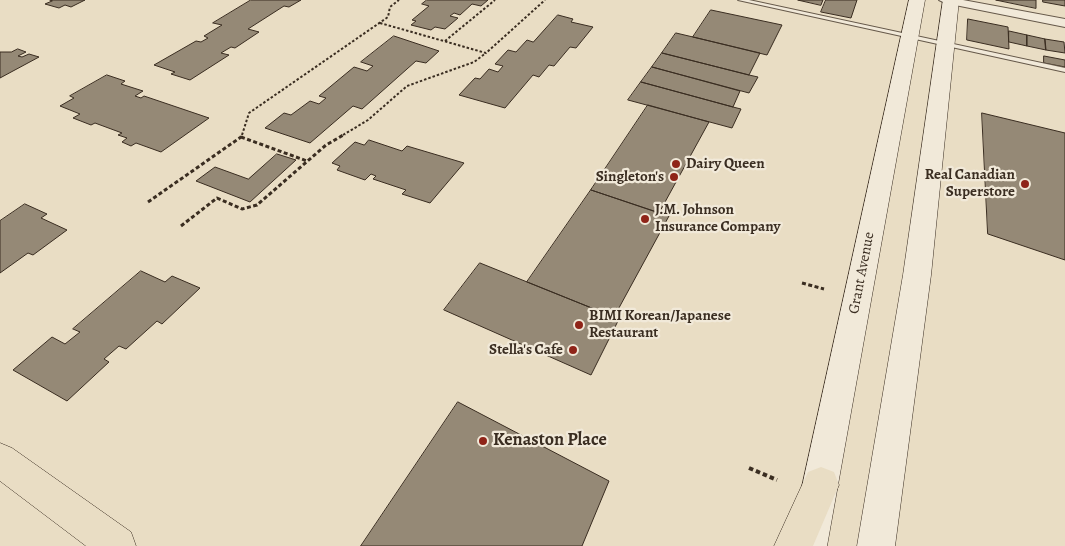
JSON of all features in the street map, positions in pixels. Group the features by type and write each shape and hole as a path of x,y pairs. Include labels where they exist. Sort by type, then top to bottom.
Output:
{"main road":[{"name":"Grant Avenue","path":"808,546 917,0"},
{"path":"876,546 917,275 946,44 949,0"},
{"path":"0,460 117,546"},
{"path":"793,546 821,485"}],"street":[{"path":"949,0 1065,23"}],"lane":[{"path":"741,0 1065,70"}],"path":[{"path":"148,202 241,137 249,113 380,23 388,17 390,7 400,0"},
{"path":"445,41 495,0"},
{"path":"181,226 217,198 242,209 257,205 307,161 326,146 368,120 407,86 474,62 545,0"},
{"path":"380,23 486,52"},
{"path":"241,137 307,161"},
{"path":"802,282 824,289"},
{"path":"749,468 776,480"}],"building":[{"path":"50,0 85,0 71,7 65,5 59,8 45,4 52,1"},
{"path":"251,0 301,0 289,7 284,6 248,29 259,32 235,48 231,47 221,53 229,55 190,80 171,74 175,72 154,65 196,41 201,42 208,38 204,36 222,25 213,23"},
{"path":"427,0 488,0 481,6 472,4 460,15 454,13 450,16 458,18 445,29 435,27 431,30 411,25 416,21 412,20 429,6 422,4"},
{"path":"798,0 823,0 821,5"},
{"path":"826,0 857,0 851,18 821,12"},
{"path":"996,0 1036,0 1036,8"},
{"path":"1043,0 1065,0 1065,6 1043,2"},
{"path":"711,10 782,25 767,55 693,37"},
{"path":"558,15 573,19 571,22 593,27 576,48 570,47 554,66 549,65 539,77 533,75 505,108 459,95 475,78 480,79 489,69 498,72 503,66 495,64 508,50 516,52 527,40 533,42"},
{"path":"968,19 1008,27 1009,49 967,40"},
{"path":"1009,31 1027,35 1027,46 1009,42"},
{"path":"676,33 760,53 749,75 662,53"},
{"path":"1027,35 1045,39 1046,50 1027,46"},
{"path":"394,36 439,51 426,63 416,61 362,109 353,106 310,143 265,128 284,113 291,115 310,101 319,104 326,98 319,96 354,67 367,71 373,66 361,62"},
{"path":"1045,39 1064,42 1065,53 1046,50"},
{"path":"18,49 26,52 18,56 22,57 29,54 39,57 0,78 0,52 11,52"},
{"path":"662,53 758,77 749,93 652,67"},
{"path":"1044,56 1065,60 1065,67 1044,63"},
{"path":"652,67 740,91 733,107 641,82"},
{"path":"107,75 125,81 121,84 143,91 135,96 141,98 144,96 209,118 161,152 136,143 131,146 122,142 127,138 118,135 122,133 95,123 91,125 73,118 80,114 60,106 74,98 70,96"},
{"path":"641,82 741,109 732,128 628,100"},
{"path":"648,105 709,122 659,213 591,190"},
{"name":"Real Canadian Superstore","path":"982,113 1065,133 1065,260 988,234"},
{"path":"369,140 402,151 407,146 464,163 430,203 402,194 406,190 373,179 376,176 371,174 365,180 337,170 340,166 332,163 355,142 364,145"},
{"path":"277,154 296,160 250,202 196,181 215,167 248,179"},
{"path":"591,190 669,216 614,317 527,282"},
{"path":"25,204 47,214 41,218 67,230 33,255 28,253 0,273 0,221"},
{"path":"480,263 619,319 591,375 444,310"},
{"path":"141,271 165,282 172,276 200,288 162,324 157,321 126,349 119,346 104,359 109,362 67,401 13,370 52,337 65,344 80,332 73,329"},
{"name":"Kenaston Place","path":"458,402 609,481 582,546 361,546"}],"place":[{"name":"Dairy Queen","path":"676,164"},
{"name":"Singleton's","path":"674,177"},
{"name":"Real Canadian Superstore","path":"1025,184"},
{"name":"J.M. Johnson Insurance Company","path":"645,219"},
{"name":"BIMI Korean/Japanese Restaurant","path":"579,325"},
{"name":"Stella's Cafe","path":"573,350"},
{"name":"Kenaston Place","path":"483,441"}]}
